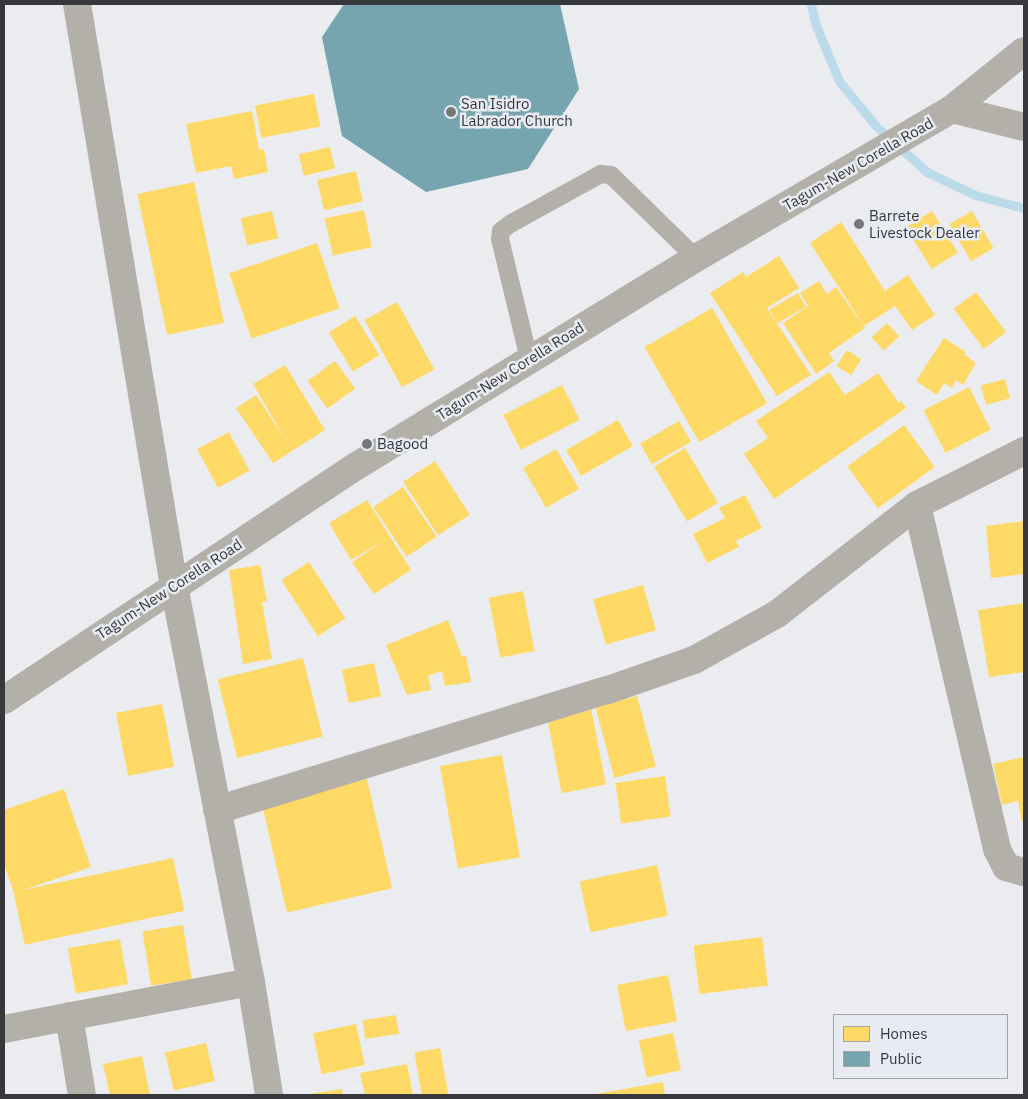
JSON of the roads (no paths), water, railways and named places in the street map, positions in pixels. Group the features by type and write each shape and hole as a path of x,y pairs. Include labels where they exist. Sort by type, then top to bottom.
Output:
{"main road":[{"name":"Tagum-New Corella Road","path":"4,700 350,470 696,258 952,109 1024,51"},
{"path":"952,109 1024,127"}],"street":[{"path":"78,4 174,586 216,810 251,982 269,1095"},
{"path":"216,810 608,690 694,660 777,614 917,505 1024,452"},
{"path":"917,505 997,849 1006,867 1024,872"},
{"path":"4,1029 251,982"},
{"path":"69,1016 82,1095"}],"lane":[{"path":"529,359 500,239 501,231 510,224 601,174 611,175 696,258"}],"waterway":[{"path":"811,4 815,23 839,81 876,126 927,172 975,195 1024,208"}],"place":[{"name":"San Isidro Labrador Church","path":"451,112"},
{"name":"Barrete Livestock Dealer","path":"859,224"},
{"name":"Bagood","path":"367,444"}]}
